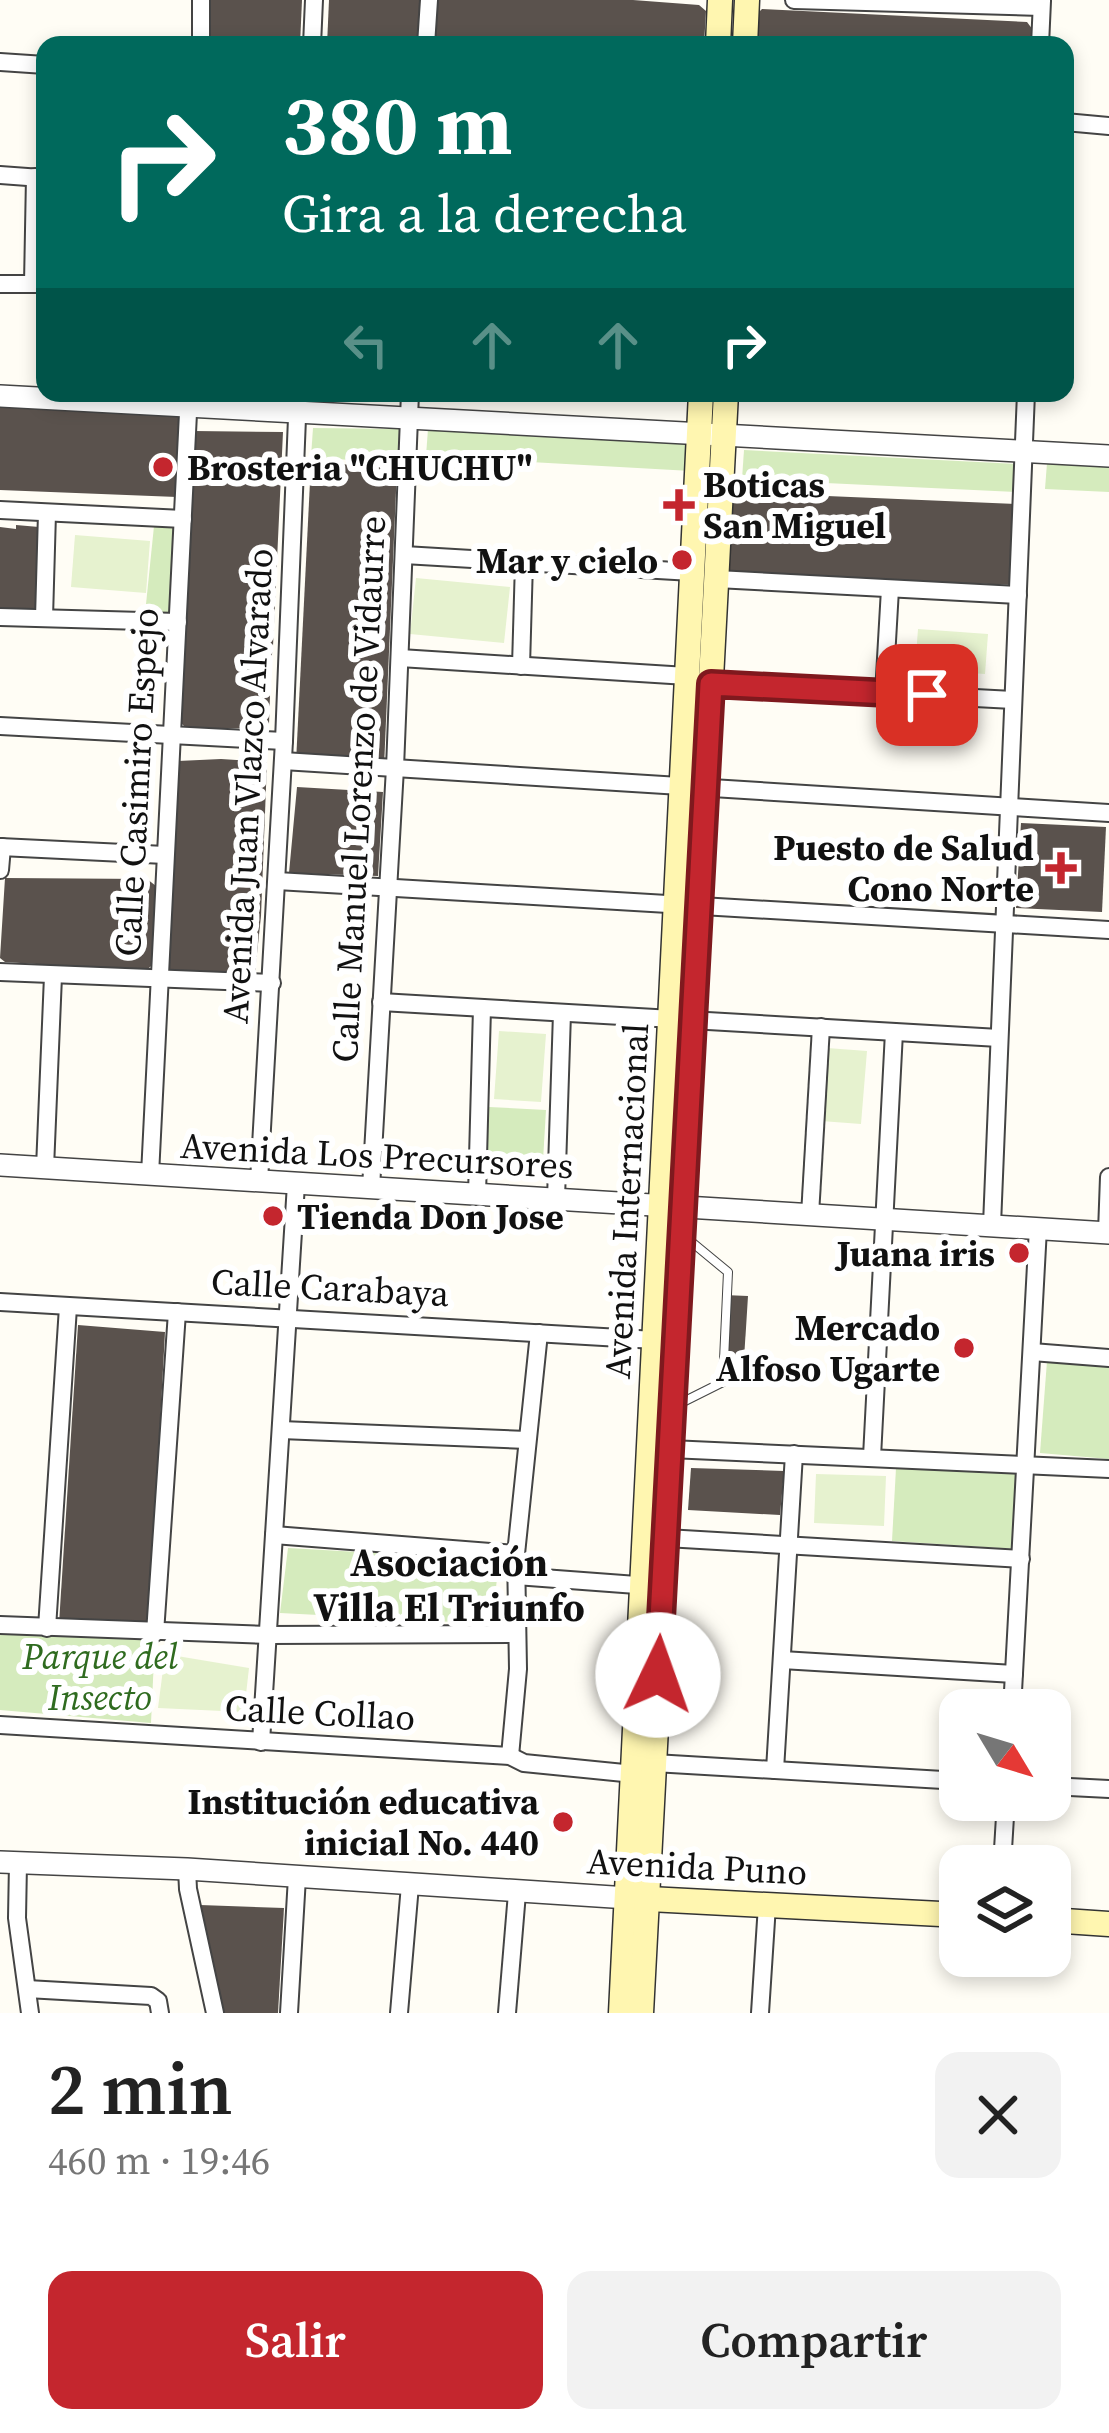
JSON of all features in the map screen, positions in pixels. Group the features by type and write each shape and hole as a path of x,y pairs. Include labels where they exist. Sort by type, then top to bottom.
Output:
{"main road":[{"path":"718,36 720,0"},
{"path":"745,36 747,0"},
{"name":"Avenida Internacional","path":"703,402 712,433"},
{"name":"Avenida Internacional","path":"621,2013 637,1899 653,1586 655,1340 672,1206 712,433 724,402"},
{"name":"Avenida Internacional","path":"653,1586 666,1538 682,1234 672,1206"},
{"name":"Avenida Internacional","path":"637,1899 641,2013"},
{"name":"Avenida Puno","path":"637,1899 939,1914"},
{"path":"1071,1921 1109,1924"}],"street":[{"path":"200,36 202,0"},
{"path":"312,36 314,0"},
{"path":"427,36 429,0"},
{"path":"794,0 1042,3 1040,36"},
{"path":"0,62 36,64"},
{"path":"1074,123 1109,126"},
{"path":"0,175 36,178"},
{"path":"0,284 36,284"},
{"path":"0,396 36,397"},
{"name":"Calle Casimiro Espejo","path":"150,1175 189,402"},
{"name":"Avenida Juan Vlazco Alvarado","path":"259,1181 298,402"},
{"path":"326,402 410,405 712,433 1109,456"},
{"path":"992,1226 1026,402"},
{"name":"Calle Manuel Lorenzo de Vidaurre","path":"370,1188 410,405"},
{"path":"0,510 183,519"},
{"path":"44,618 47,513"},
{"path":"404,555 1018,595"},
{"path":"520,666 524,562"},
{"path":"884,693 890,589"},
{"path":"0,616 178,622"},
{"path":"400,658 1013,700"},
{"path":"0,726 284,741"},
{"path":"283,761 1109,813"},
{"path":"0,870 1,847 165,855"},
{"path":"277,881 1109,930"},
{"path":"0,973 272,982"},
{"path":"45,1168 53,976"},
{"path":"381,1002 999,1038"},
{"path":"477,1195 482,1008"},
{"path":"556,1199 562,1013"},
{"path":"810,1215 821,1028"},
{"path":"872,1457 894,1032"},
{"name":"Avenida Los Precursores","path":"0,1165 1108,1233"},
{"path":"1108,1233 1109,1177"},
{"path":"261,1742 296,1184"},
{"path":"1013,1689 1038,1228"},
{"name":"Calle Carabaya","path":"0,1302 655,1340"},
{"path":"47,1628 68,1307"},
{"path":"155,1633 177,1312"},
{"path":"510,1756 518,1670 516,1554 539,1333"},
{"path":"1033,1352 1109,1358"},
{"path":"281,1430 527,1440"},
{"path":"670,1449 1109,1468"},
{"path":"776,1770 794,1454"},
{"path":"274,1535 516,1554"},
{"path":"666,1538 1021,1559"},
{"path":"516,1576 653,1586"},
{"path":"0,1625 268,1635 515,1634"},
{"path":"782,1660 1014,1674"},
{"name":"Calle Collao","path":"0,1725 510,1756 524,1763 939,1780"},
{"path":"1071,1787 1109,1789"},
{"path":"9,1863 30,2013"},
{"name":"Avenida Puno","path":"9,1863 187,1869 637,1899"},
{"path":"187,1869 215,2013"},
{"path":"289,2013 297,1877"},
{"path":"399,2013 410,1885"},
{"path":"507,2013 517,1893"},
{"path":"760,2013 767,1905"},
{"path":"27,1989 151,1996 159,2007"}],"lane":[{"path":"673,1407 723,1382 728,1271 682,1234"}],"green space":[{"path":"313,428 403,429 401,464 311,457"},
{"path":"428,429 693,443 691,471 426,456"},
{"path":"744,450 1017,464 1016,492 742,479"},
{"path":"1047,463 1109,467 1109,492 1045,489"},
{"path":"154,526 177,529 172,615 145,614"},
{"path":"75,535 150,541 146,593 71,587"},
{"path":"416,578 510,587 504,643 410,634"},
{"path":"918,629 988,634 985,674 915,669"},
{"path":"499,1031 546,1034 541,1102 494,1099"},
{"path":"827,1048 867,1051 861,1124 821,1121"},
{"path":"489,1107 546,1110 542,1177 485,1173"},
{"path":"1047,1361 1109,1365 1109,1459 1040,1453"},
{"path":"896,1468 1019,1474 1014,1549 892,1541"},
{"path":"816,1474 886,1476 884,1526 814,1523"},
{"path":"288,1548 499,1560 492,1624 280,1613"},
{"name":"Parque del Insecto","path":"0,1634 155,1637 151,1723 0,1710"},
{"path":"165,1654 249,1668 244,1712 158,1708"}],"building":[{"path":"209,0 302,0 300,36 207,36"},
{"path":"329,0 420,0 418,36 327,36"},
{"path":"435,0 633,0 699,5 706,11 705,36 433,36"},
{"path":"762,9 1027,22 1033,36 756,36 757,14"},
{"path":"0,403 182,412 177,497 0,490"},
{"path":"194,431 283,432 269,724 263,728 202,729 180,722"},
{"path":"311,462 397,468 384,767 296,762"},
{"path":"732,492 1016,504 1013,585 729,573"},
{"path":"16,525 39,527 37,612 0,612 0,527 16,529"},
{"path":"178,761 267,762 254,982 165,972"},
{"path":"297,787 383,792 378,876 289,873"},
{"name":"Puesto de Salud Cono Norte","path":"1021,823 1106,827 1102,912 1016,908"},
{"path":"5,878 147,879 156,886 152,965 146,971 5,962 0,958"},
{"path":"724,1295 748,1296 743,1375 719,1374"},
{"path":"78,1325 165,1332 149,1628 59,1624"},
{"path":"691,1468 784,1471 780,1515 688,1510"},
{"path":"200,1905 284,1908 278,2013 224,2013"}],"place":[{"name":"Brosteria \"CHUCHU\"","path":"163,467"},
{"name":"Boticas San Miguel","path":"679,505"},
{"name":"Mar y cielo","path":"682,560"},
{"name":"Puesto de Salud Cono Norte","path":"1061,868"},
{"name":"Tienda Don Jose","path":"273,1216"},
{"name":"Juana iris","path":"1019,1253"},
{"name":"Mercado Alfoso Ugarte","path":"964,1348"},
{"name":"Institución educativa inicial No. 440","path":"563,1822"}],"district":[{"name":"Asociación Villa El Triunfo","path":"449,1584"}],"route":[{"path":"658,1675 711,684 927,695"}]}
